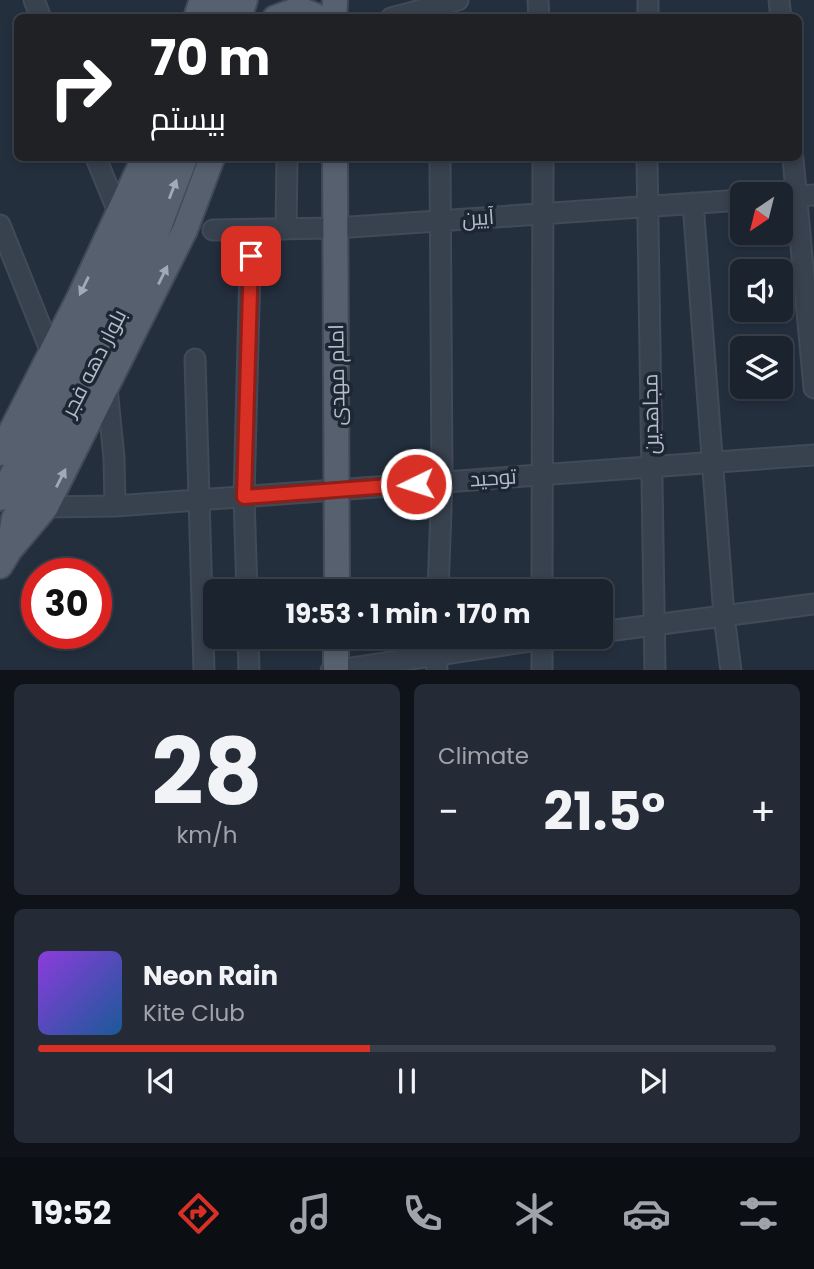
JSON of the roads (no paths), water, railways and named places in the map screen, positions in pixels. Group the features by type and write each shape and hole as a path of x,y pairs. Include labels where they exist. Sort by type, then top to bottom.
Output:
{"main road":[{"path":"286,14 299,9 311,14"},
{"path":"0,453 143,161"},
{"name":"بلوار دهه فجر","path":"0,498 78,351 132,238 162,161"},
{"name":"بلوار دهه فجر","path":"4,560 14,518 148,256 185,161"},
{"path":"4,560 46,507 185,230 211,161"},
{"name":"امام مهدی","path":"335,161 337,579"},
{"path":"334,670 335,649"}],"street":[{"path":"417,14 437,11 458,0"},
{"path":"97,161 119,214"},
{"path":"286,229 287,161"},
{"path":"438,579 442,482 440,161"},
{"path":"542,579 543,161"},
{"name":"مجاهدین","path":"647,161 655,670"},
{"path":"793,161 814,388"},
{"name":"آیین","path":"213,230 336,228 730,201"},
{"path":"694,203 730,670"},
{"path":"0,225 51,352"},
{"path":"247,579 244,497 251,230"},
{"path":"195,359 204,670"},
{"path":"107,388 114,458 115,506"},
{"name":"توحید","path":"46,507 115,506 814,455"},
{"path":"613,630 814,604"},
{"path":"248,649 249,670"},
{"path":"334,670 471,649"},
{"path":"542,670 545,649"}]}
